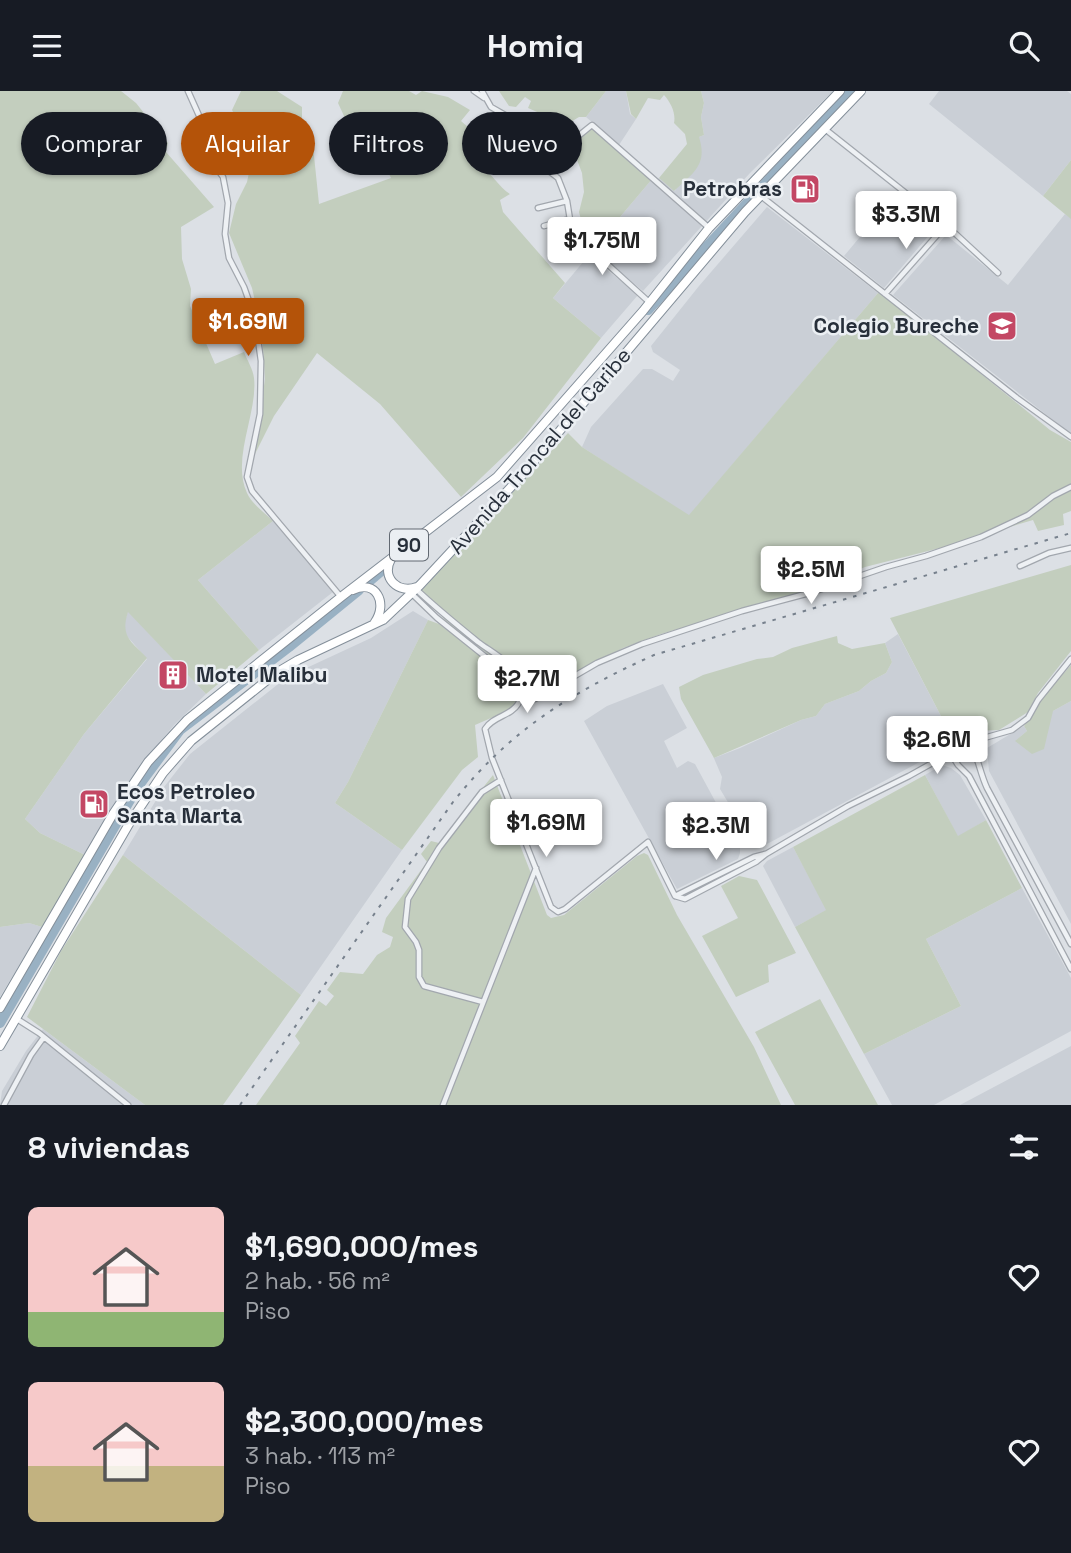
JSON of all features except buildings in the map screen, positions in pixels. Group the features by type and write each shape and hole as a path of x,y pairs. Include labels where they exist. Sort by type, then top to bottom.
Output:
{"highway":[{"name":"Avenida Troncal del Caribe","path":"0,1008 113,814 148,762 187,720 497,477 650,302 709,228 840,91"},
{"name":"Avenida Troncal del Caribe","path":"0,1046 129,824 163,773 191,741 276,673 383,620 416,590 532,465 761,196 861,91"},
{"path":"391,559 388,574 392,583 416,590"},
{"path":"341,597 358,587 374,591 382,606 380,614 370,626"}],"street":[{"path":"188,91 201,120 200,139 207,156 223,177 228,202 225,234 229,258 244,287 255,318 261,361 260,414 247,477 252,491 341,597"},
{"path":"474,91 485,99"},
{"path":"482,91 491,107 559,145 569,142 592,125 709,228"},
{"path":"825,129 946,225 999,273"},
{"path":"554,175 558,178 567,201 572,232 650,302"},
{"path":"761,196 1017,398 1071,437"},
{"path":"538,208 567,201"},
{"path":"544,226 569,219"},
{"path":"885,294 946,225"},
{"path":"554,243 572,232"},
{"path":"520,700 535,699 597,663 642,644 742,611 926,557 981,537 1028,516 1053,496 1071,487"},
{"path":"1020,566 1049,553 1071,548"},
{"path":"416,590 437,618 519,684 520,700 516,707 490,722 485,729 492,758 551,907 558,912 648,842 675,896 754,857 766,854 848,806 970,742 1012,730 1028,718 1038,700 1071,659"},
{"path":"970,742 987,788 1071,944"},
{"path":"951,754 969,776 1071,969"},
{"path":"483,1002 424,986 419,977 419,950 404,922 408,899 439,848 482,792 501,780"},
{"path":"443,1105 536,868"},
{"path":"16,1019 44,1037 128,1105"},
{"path":"4,1105 44,1037"}],"shaded area":[{"path":"606,91 626,91 630,114 636,119 619,145 586,117"},
{"path":"701,91 833,91 750,173 643,291 593,249 653,178 659,178 675,191 699,137 704,135 701,117 704,103"},
{"path":"939,91 1067,91 1071,94 1071,160 1043,196 929,104"},
{"path":"895,195 902,204 910,206 923,220 936,227 884,288 844,256"},
{"path":"767,207 878,293 689,516 582,447 591,427 643,369 652,369 673,381 680,370 653,352 651,346"},
{"name":"Colegio Bureche","path":"1065,214 1071,218 1071,434 893,295 946,235 1008,285"},
{"path":"589,255 638,295 601,338 553,298"},
{"path":"273,521 333,592 259,650 198,580"},
{"path":"128,611 206,694 175,724 142,763 85,855 40,833 25,819 84,734 147,659 126,635 123,627"},
{"path":"413,611 428,620 335,803 402,850 301,995 123,855 164,787 190,754 287,677 371,638"},
{"path":"898,634 955,743 767,844 750,839 720,789 722,777 713,756 714,758 740,748 801,720 816,716 825,704 859,691 886,673 892,662 885,643"},
{"path":"663,684 687,728 664,741 677,768 688,761 695,764 740,847 738,859 677,889 584,721 607,706"},
{"path":"1071,701 1071,924 989,771 987,748 1024,726 1027,731 1015,741 1053,711"},
{"path":"942,765 960,775 986,820 958,837 925,775"},
{"path":"793,847 827,910 795,927 763,866"},
{"path":"1022,888 1071,978 1071,1031 934,1105 892,1105 864,1054 961,1006 926,939"},
{"path":"29,923 42,927 0,997 0,927"},
{"path":"43,1029 145,1105 0,1105 2,1091"},
{"path":"1071,1046 1071,1105 960,1105"}],"green space":[{"path":"0,91 121,91 143,112 21,112 21,175 167,175 167,153 181,169 181,175 186,175 214,207 181,227 182,259 191,289 190,306 215,364 244,352 251,368 254,392 243,451 243,480 252,500 273,521 198,580 259,650 206,694 128,612 125,627 128,638 147,658 84,734 25,819 40,833 85,855 42,927 29,923 0,927"},
{"path":"241,91 277,91 302,107 302,112 232,110"},
{"path":"343,91 409,91 416,95 422,91 448,97 470,110 462,112 462,175 491,175 510,194 500,200 503,212 565,283 553,298 601,338 523,438 461,497 380,404 317,353 274,416 254,456 265,379 262,332 252,288 229,233 236,204 248,175 315,175 315,165 319,204 391,178 390,175 448,175 448,112 342,112 338,103"},
{"path":"499,91 606,91 586,117 582,117 582,112 537,112 528,108 531,101 525,97 516,107 509,106"},
{"path":"626,91 701,91 704,103 701,117 704,135 699,137 702,155 697,168 674,191 659,178 687,144 685,134 674,123 672,108 664,95 660,100 648,98 636,119 631,114"},
{"path":"595,126 653,178 593,249 579,212 584,192 582,136"},
{"path":"1071,160 1071,219 1043,196"},
{"path":"878,293 884,295 1050,430 1071,442 1071,511 1063,514 1064,525 1038,531 1033,520 865,567 834,580 833,583 661,634 623,648 541,692 448,624 421,591 568,433 582,447 689,515"},
{"path":"1071,565 1071,651 1038,693 1028,712 999,730 977,731 955,743 890,618"},
{"path":"428,620 439,624 491,663 516,688 516,703 507,711 475,725 478,757 462,770 402,850 335,803"},
{"path":"837,636 838,643 852,649 885,643 892,662 886,673 859,691 825,704 816,716 714,758 681,699 679,687 703,675 773,657 792,648"},
{"path":"1071,665 1071,701 1053,711 1044,749 1032,754 1015,741 1027,731 1024,726 1043,697"},
{"path":"493,775 547,915 551,918 564,915 637,856 644,853 648,855 677,915 754,1047 781,1105 256,1105 300,1043 295,1036 319,1001 326,1006 334,996 327,990 340,972 363,974 377,955 390,947 393,937 382,932 386,918 427,862 421,854 431,841 439,843"},
{"path":"925,775 958,836 986,820 1022,888 926,939 961,1006 864,1054 795,927 826,910 793,847"},
{"path":"123,855 301,995 223,1105 145,1105 27,1017 61,951"},
{"path":"739,876 757,880 796,953 768,965 769,982 736,997 702,936 738,918 721,886"},
{"path":"820,999 878,1105 795,1105 755,1032"}],"waterway":[{"path":"648,310 851,91"},
{"path":"365,585 385,568"},
{"path":"0,1023 137,788 180,730 359,590"}],"railway":[{"path":"240,1105 453,802 497,754 544,715 596,683 654,655 1071,533"}],"place":[{"name":"Petrobras","path":"805,189"},
{"name":"Colegio Bureche","path":"1002,326"},
{"name":"Motel Malibu","path":"173,675"},
{"name":"Ecos Petroleo Santa Marta","path":"94,804"}]}
